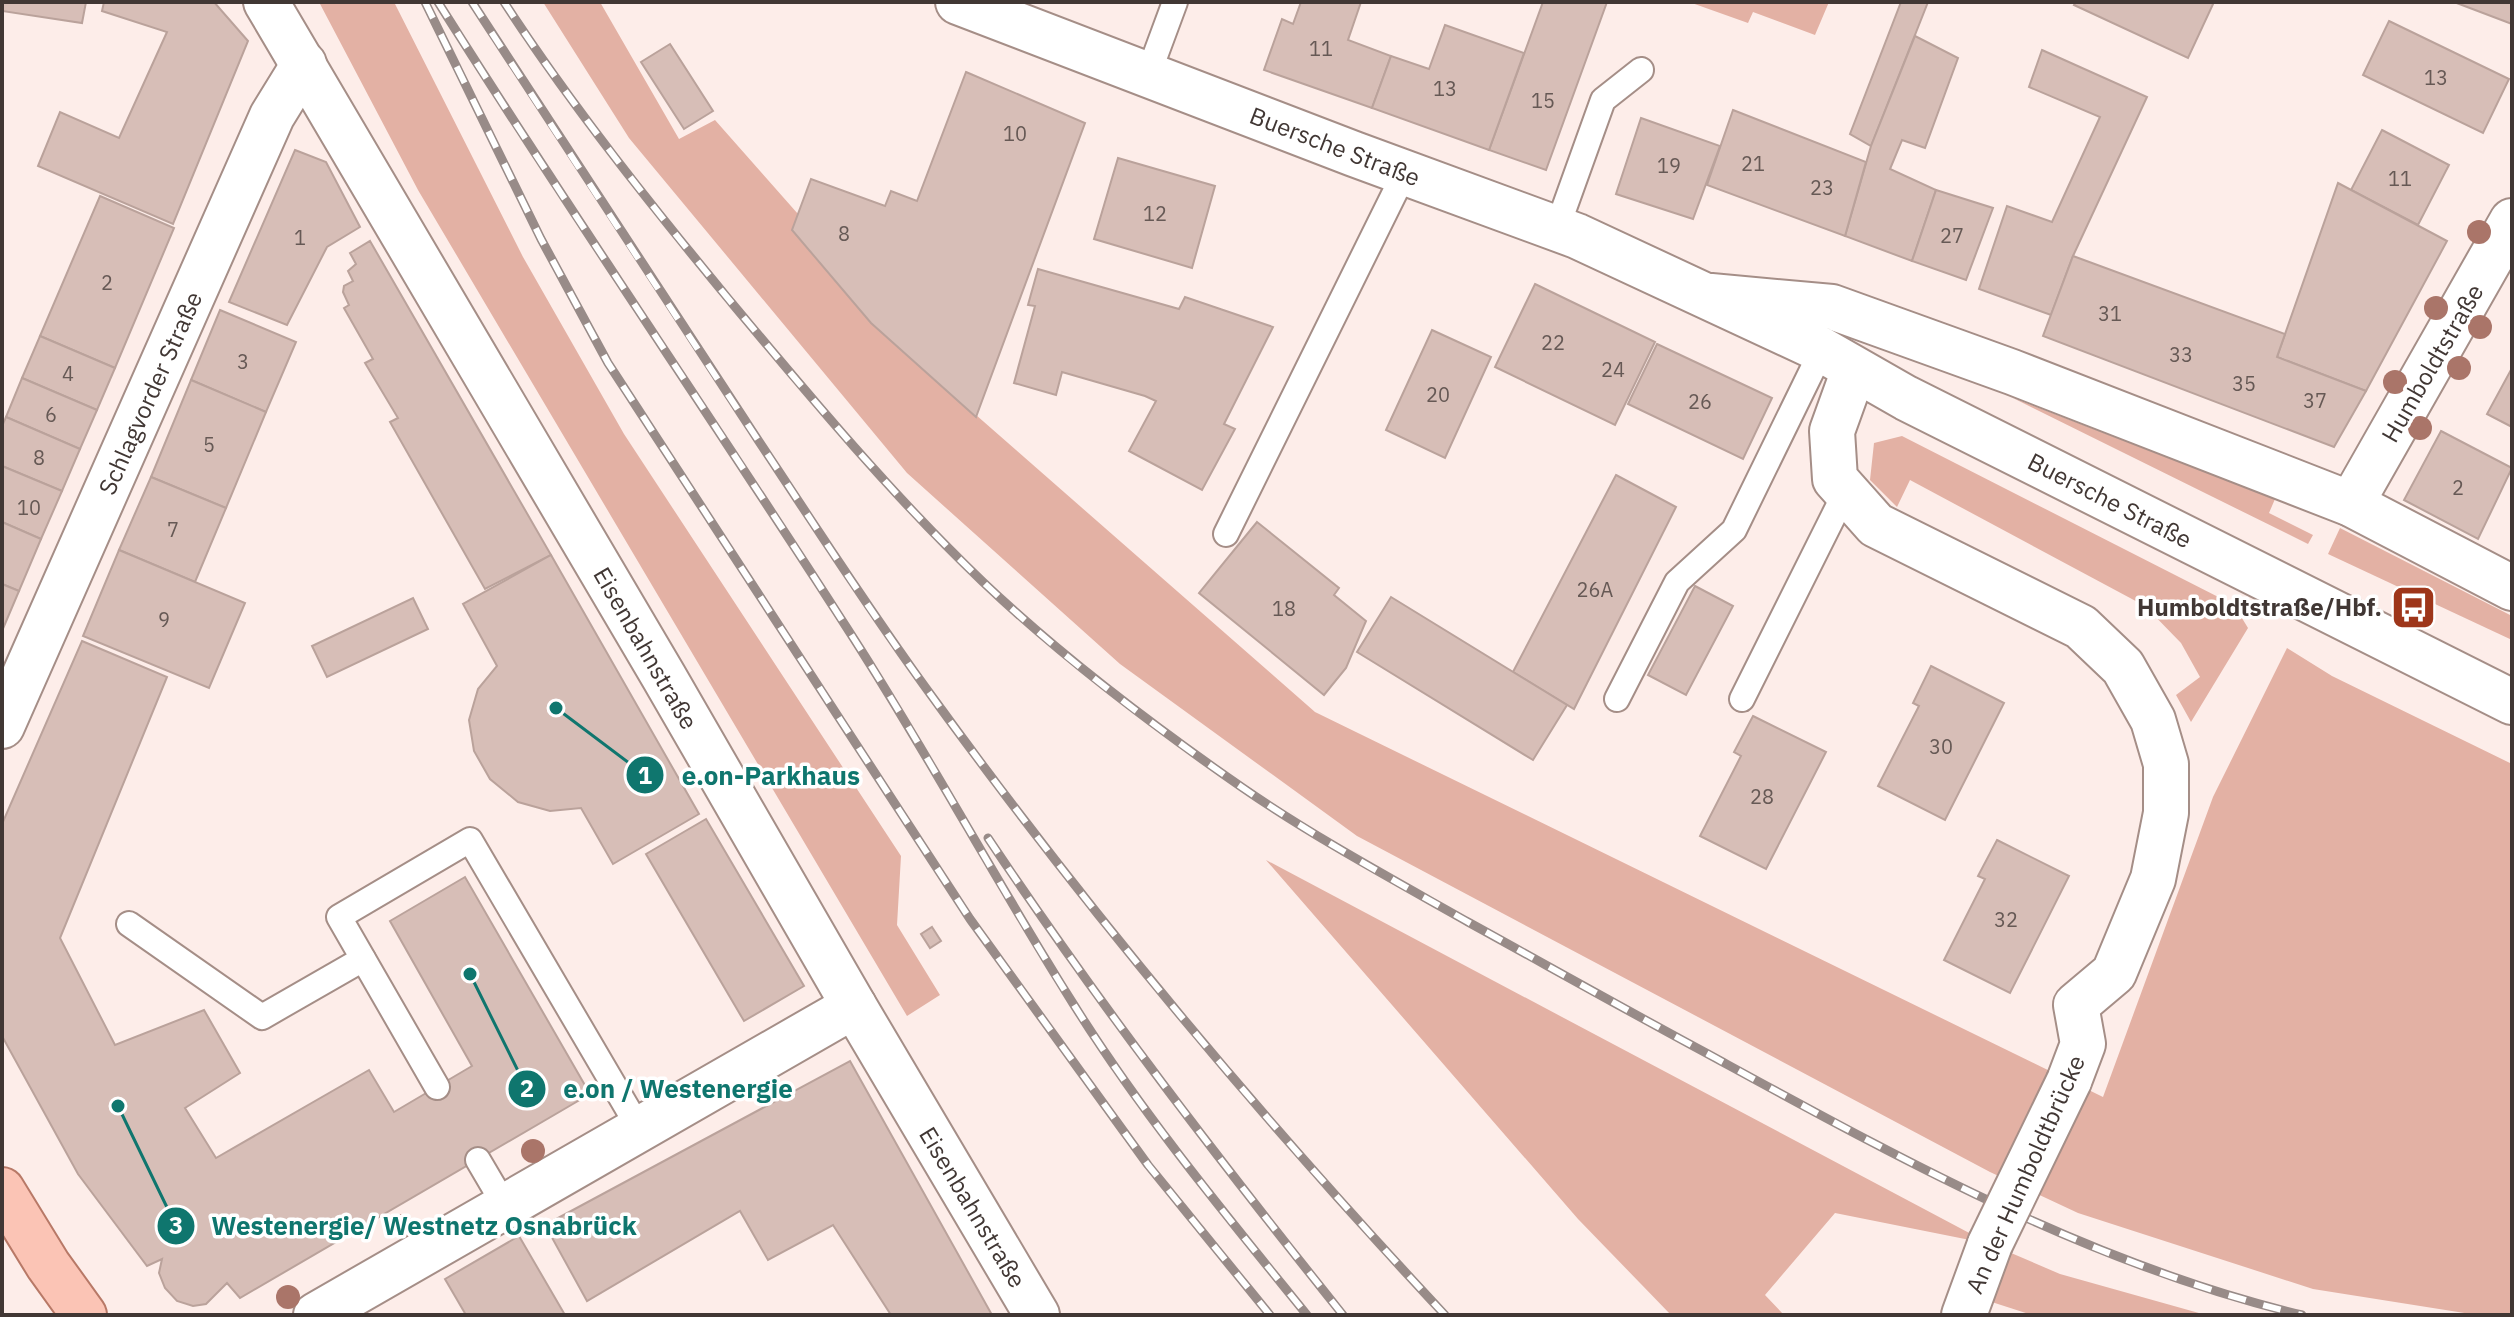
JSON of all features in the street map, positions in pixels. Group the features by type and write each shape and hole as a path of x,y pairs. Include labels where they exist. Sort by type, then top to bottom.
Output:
{"main road":[{"path":"2,1190 48,1265 84,1315"}],"street":[{"name":"Eisenbahnstraße","path":"266,2 1037,1315"},
{"name":"Buersche Straße","path":"958,2 1557,228 1708,296 2512,702"},
{"name":"Schlagvorder Straße","path":"2,726 272,116 304,64"},
{"name":"Humboldtstraße","path":"2351,504 2512,221"},
{"name":"Buersche Straße","path":"1708,296 1832,307 2012,372 2351,504 2512,588"},
{"name":"An der Humboldtbrücke","path":"1838,360 1832,431 1835,479 1876,525 2081,627 2123,667 2153,720 2166,764 2166,813 2153,879 2114,973 2076,1005 2083,1044 2069,1081 1990,1244 1964,1315"},
{"path":"316,1315 854,1006"}],"lane":[{"path":"1148,75 1175,2"},
{"path":"1557,228 1603,100 1641,70"},
{"path":"1226,534 1405,172"},
{"path":"1617,699 1677,582 1734,530 1838,360"},
{"path":"1742,699 1846,491"},
{"path":"437,1087 339,917 470,840 639,1128"},
{"path":"129,924 262,1017 363,959"},
{"path":"478,1160 505,1206"}],"shaded area":[{"path":"319,2 394,2 523,257 624,434 901,856 897,925 940,995 907,1016 418,190"},
{"path":"543,2 600,2 679,139 715,120 798,214 792,230 871,323 1315,712 2103,1097 2213,797 2287,648 2332,676 2512,764 2512,1315 2477,1315 2313,1289 2078,1213 1990,1172 1357,836 1120,664 907,473 629,138"},
{"path":"1689,2 1829,2 1815,35 1753,12 1748,23"},
{"path":"2013,398 2275,499 2269,513 2313,535 2308,544"},
{"path":"1902,436 2234,605 2248,628 2191,722 2176,695 2200,677 2181,643 2145,606 1910,480 1897,507 1870,480 1874,443"},
{"path":"2340,528 2512,616 2512,640 2328,554"},
{"path":"1266,860 1990,1244 1835,1213 1765,1295 1784,1315 1671,1315 1578,1219"},
{"path":"1990,1244 2060,1274 2206,1315 2032,1315 1970,1295"}],"building":[{"path":"2,2 86,2 82,23 2,11"},
{"path":"104,2 214,2 248,41 173,224 38,166 60,112 119,138 167,32 102,11"},
{"path":"1301,2 1361,2 1348,40 1391,56 1372,108 1264,70 1282,19 1293,24"},
{"path":"1543,2 1607,2 1546,170 1489,150"},
{"path":"1901,2 1928,2 1871,146 1850,134"},
{"path":"2076,2 2214,2 2188,58 2074,5"},
{"path":"2454,2 2512,2 2512,24"},
{"path":"2389,21 2509,79 2483,133 2363,75"},
{"path":"1445,25 1524,53 1489,150 1372,108 1391,56 1429,69"},
{"path":"1915,36 1958,58 1925,148 1902,140 1890,169 1936,190 1912,261 1845,236 1871,146"},
{"path":"670,44 713,111 684,129 641,62"},
{"path":"2042,50 2147,97 2073,256 2051,315 1979,289 2007,206 2052,222 2100,117 2029,87"},
{"path":"966,72 1085,123 976,417 871,323 792,230 811,179 885,206 891,191 917,201"},
{"path":"1733,110 1866,162 1845,236 1707,185"},
{"path":"1641,118 1720,146 1693,219 1616,194"},
{"path":"2382,130 2449,165 2418,225 2351,190"},
{"path":"295,150 326,162 360,227 327,247 287,325 229,302"},
{"path":"1118,158 1215,186 1192,268 1094,239"},
{"path":"2338,183 2447,241 2366,391 2277,357"},
{"path":"1936,190 1993,208 1966,280 1912,261"},
{"path":"100,196 174,228 115,368 40,336"},
{"path":"370,241 551,555 485,589 390,422 398,418 365,363 373,359 344,308 349,305 343,292 344,286 353,281 348,271 356,264 350,253"},
{"path":"2073,256 2285,334 2277,357 2366,391 2334,447 2043,336"},
{"path":"1038,269 1179,309 1185,297 1273,327 1224,424 1235,429 1202,490 1129,451 1156,401 1062,372 1056,395 1014,383 1035,306 1028,305"},
{"path":"1535,284 1655,342 1615,425 1495,367"},
{"path":"220,310 296,342 266,412 191,380"},
{"path":"1432,330 1491,357 1445,458 1386,430"},
{"path":"40,336 115,368 97,410 22,378"},
{"path":"1657,344 1772,398 1743,459 1628,404"},
{"path":"2512,368 2512,427 2487,414"},
{"path":"22,378 97,410 80,449 6,417"},
{"path":"191,380 266,412 226,508 151,477"},
{"path":"6,417 80,449 62,491 2,466 2,426"},
{"path":"2441,431 2512,468 2478,539 2404,500"},
{"path":"2,466 62,491 41,539 2,522"},
{"path":"1616,475 1676,507 1574,709 1513,672"},
{"path":"151,477 226,508 195,582 119,550"},
{"path":"2,522 41,539 19,591 2,584"},
{"path":"1257,522 1339,588 1334,595 1366,621 1346,668 1324,695 1199,593"},
{"path":"119,550 245,603 209,688 83,636"},
{"path":"551,555 699,814 613,864 581,808 550,811 518,802 490,779 474,751 469,720 478,689 497,666 463,604"},
{"path":"2,584 19,591 2,631"},
{"path":"1695,586 1733,606 1686,695 1648,675"},
{"path":"1391,597 1567,705 1533,760 1357,652"},
{"path":"413,598 428,629 327,677 312,646"},
{"path":"82,641 167,677 60,938 115,1045 204,1010 240,1073 185,1108 216,1158 369,1070 394,1112 472,1066 390,921 465,877 590,1094 240,1298 227,1283 206,1304 193,1306 177,1301 165,1288 159,1273 162,1259 147,1266 78,1174 2,1036 2,824"},
{"path":"1931,666 2004,703 1945,820 1878,786 1919,706 1913,703"},
{"path":"1753,716 1826,752 1766,869 1700,836 1741,756 1734,752"},
{"path":"706,819 804,986 744,1021 646,854"},
{"path":"1997,840 2069,876 2010,993 1944,960 1985,879 1978,876"},
{"path":"932,927 941,941 930,948 921,934"},
{"path":"850,1061 992,1315 891,1315 833,1225 768,1260 740,1211 587,1301 545,1225"},
{"path":"519,1236 565,1315 466,1315 445,1279"}],"railway":[{"path":"425,2 541,239 608,363 970,919 1148,1165 1270,1315"},
{"path":"438,2 854,639 1100,1046 1186,1164 1307,1315"},
{"path":"472,2 844,570 991,776 1178,1013 1309,1166 1445,1315"},
{"path":"504,2 557,80 642,192 761,338 885,481 949,549 1013,610 1076,664 1175,740 1270,806 1382,874 1678,1038 1924,1169 2071,1237 2146,1267 2302,1315"},
{"path":"988,838 1160,1080 1343,1315"}],"place":[{"name":"Humboldtstraße/Hbf.","path":"2413,607"},
{"name":"e.on-Parkhaus","path":"556,708"},
{"name":"e.on / Westenergie","path":"470,974"},
{"name":"Westenergie/ Westnetz Osnabrück","path":"118,1106"}]}
